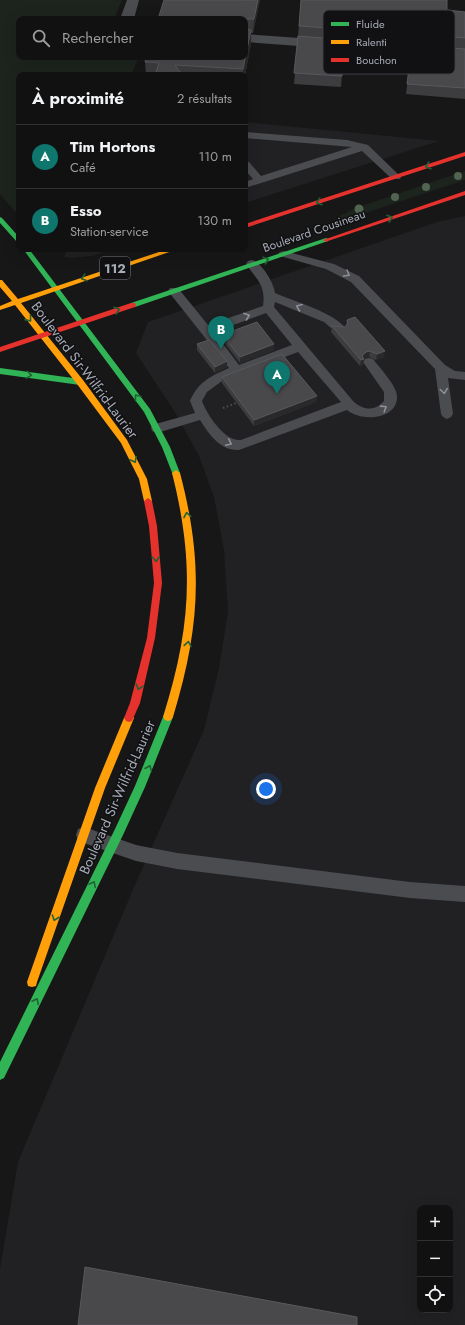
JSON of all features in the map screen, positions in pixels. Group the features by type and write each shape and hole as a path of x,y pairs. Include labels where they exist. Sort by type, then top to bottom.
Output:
{"street":[{"path":"127,16 133,0"},
{"path":"248,38 323,44"},
{"path":"455,53 465,54"},
{"name":"Boulevard Cousineau","path":"248,225 465,154"},
{"name":"Boulevard Cousineau","path":"0,350 465,193"},
{"path":"0,219 16,238"},
{"name":"Boulevard Sir-Wilfrid-Laurier","path":"0,1073 146,774 173,704 182,676 194,592 194,565 191,535 178,479 165,442 139,399 28,252"},
{"name":"112","path":"0,308 55,288 166,252"},
{"name":"Boulevard Sir-Wilfrid-Laurier","path":"0,282 80,382 124,442 142,479 153,526 158,582 151,638 135,703 100,788 29,991"},
{"path":"0,371 80,382"},
{"name":"Boulevard Sir-Wilfrid-Laurier","path":"0,1073 24,1006"}],"lane":[{"path":"248,135 347,143 364,147 396,177"},
{"path":"248,184 364,147"},
{"path":"248,168 258,180"},
{"path":"284,254 328,265 348,274 355,279 441,368 452,375 465,376"},
{"path":"252,264 265,279 270,296 268,308 349,404 356,410 369,414 377,412 389,405 392,396 369,362"},
{"path":"174,291 237,370"},
{"path":"270,296 328,319 340,329"},
{"path":"206,330 268,308"},
{"path":"300,347 209,381 201,391 196,401 202,415 226,442 235,446 349,404"},
{"path":"441,368 447,414"},
{"path":"157,428 202,415"},
{"path":"84,835 136,853 177,861 410,890 465,894"}],"path":[{"path":"241,409 237,403 243,401"}],"shaded area":[{"path":"0,0 122,0 115,16 16,16 16,60 138,60 132,72 16,72 16,213 0,194"},
{"path":"248,122 439,141 248,202"},
{"path":"465,171 465,180 341,221 337,217 358,207"},
{"path":"465,216 465,1325 0,1325 0,1269 18,1162 134,887 204,730 219,668 228,612 224,550 214,497 199,456 176,414 136,353 148,322 437,222"},
{"path":"66,252 104,252 92,256 70,258 64,257"}],"building":[{"path":"164,0 258,0 254,19 248,19 248,16 159,16"},
{"path":"301,0 447,0 447,10 323,10 323,28 299,26"},
{"path":"455,11 465,12 465,38 455,37"},
{"path":"248,30 251,30 248,45"},
{"path":"298,36 323,38 323,74 342,74 342,76 294,73"},
{"path":"455,48 465,49 465,88 407,84 408,74 455,74"},
{"path":"145,60 245,60 243,69 175,65 180,72 156,72 159,63 145,62"},
{"path":"355,317 385,351 377,354 370,351 366,352 362,356 364,359 361,360 332,326 345,327 348,323 347,320"},
{"path":"257,322 274,344 240,357 222,335"},
{"path":"209,340 227,361 215,367 197,344"},
{"path":"282,354 317,396 254,420 222,377"},
{"path":"85,1267 357,1317 357,1325 78,1325"}],"traffic: fast":[{"path":"0,219 16,238"},
{"path":"133,305 326,240"},
{"path":"28,252 147,411 166,447 176,473"},
{"path":"0,371 80,382"},
{"path":"0,1074 119,832 140,787 168,717"}],"traffic: slow":[{"path":"0,308 79,280 166,252"},
{"path":"0,282 80,382 124,442 143,479 148,501"},
{"path":"168,717 185,656 192,595 192,565 189,535 184,504 176,473"},
{"path":"32,982 100,788 129,718"}],"traffic: jam":[{"path":"248,225 465,154"},
{"path":"326,240 465,193"},
{"path":"0,350 133,305"},
{"path":"129,718 135,703 151,638 158,583 153,526 148,501"}],"place":[{"name":"Esso","path":"221,349"},
{"name":"Tim Hortons","path":"277,394"}]}
